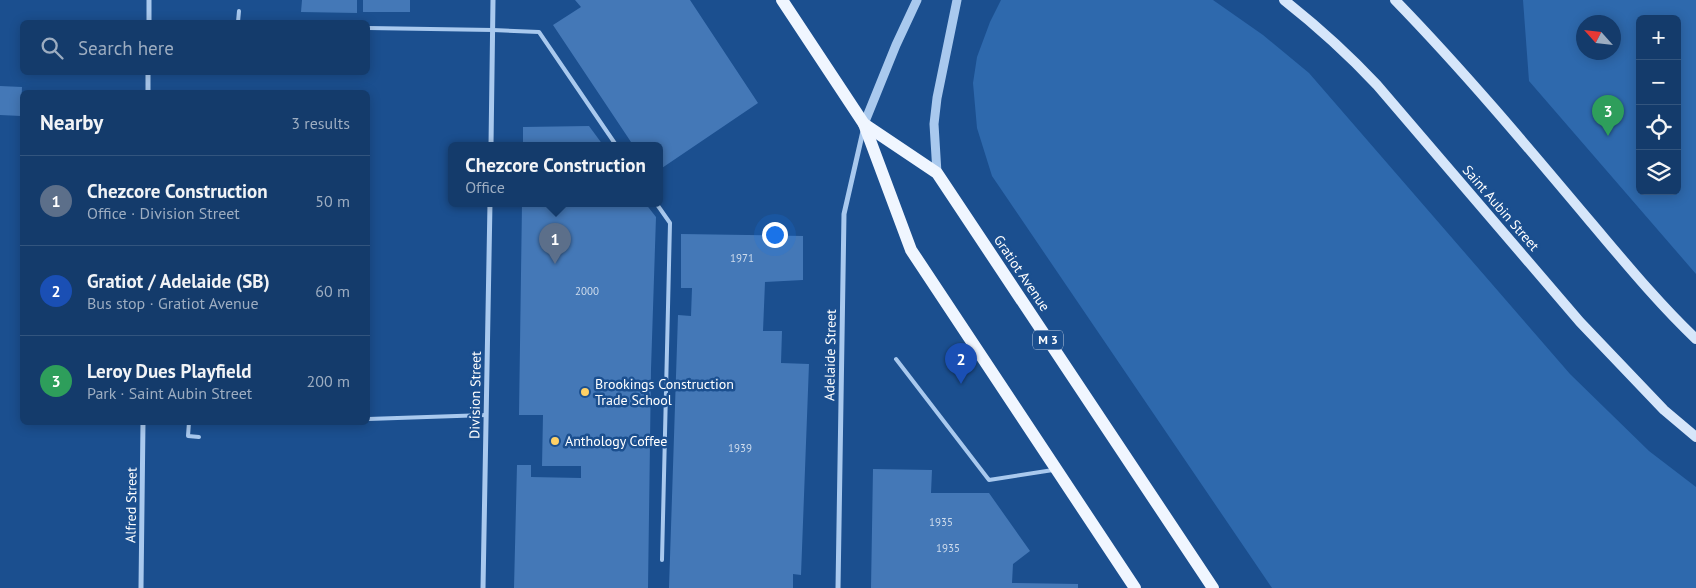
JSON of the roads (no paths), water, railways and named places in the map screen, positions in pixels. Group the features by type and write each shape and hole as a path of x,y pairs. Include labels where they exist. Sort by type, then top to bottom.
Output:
{"main road":[{"name":"Gratiot Avenue","path":"782,0 864,124 911,250 1135,588"},
{"name":"Saint Aubin Street","path":"1284,0 1330,37 1370,77 1580,322 1664,410 1696,436"},
{"path":"1395,0 1489,102 1656,298 1696,339"},
{"name":"Gratiot Avenue","path":"864,124 936,173 1213,588"}],"street":[{"path":"149,0 149,20"},
{"path":"491,142 494,0"},
{"path":"864,124 896,45 917,0"},
{"path":"936,173 934,124 937,98 957,0"},
{"path":"148,75 148,90"},
{"name":"Adelaide Street","path":"838,588 844,214 864,124"},
{"name":"Division Street","path":"483,588 490,207"},
{"name":"Alfred Street","path":"141,588 143,425"}],"lane":[{"path":"238,20 239,11"},
{"path":"370,28 539,32 614,142"},
{"path":"659,207 670,223 662,560"},
{"path":"896,359 989,480 1056,470"},
{"path":"370,418 486,415"},
{"path":"189,425 188,436 199,437"}],"place":[{"name":"Leroy Dues Playfield","path":"1608,136"},
{"name":"Chezcore Construction","path":"555,264"},
{"name":"Gratiot / Adelaide (SB)","path":"961,384"},
{"name":"Brookings Construction Trade School","path":"585,392"},
{"name":"Anthology Coffee","path":"555,441"}]}
